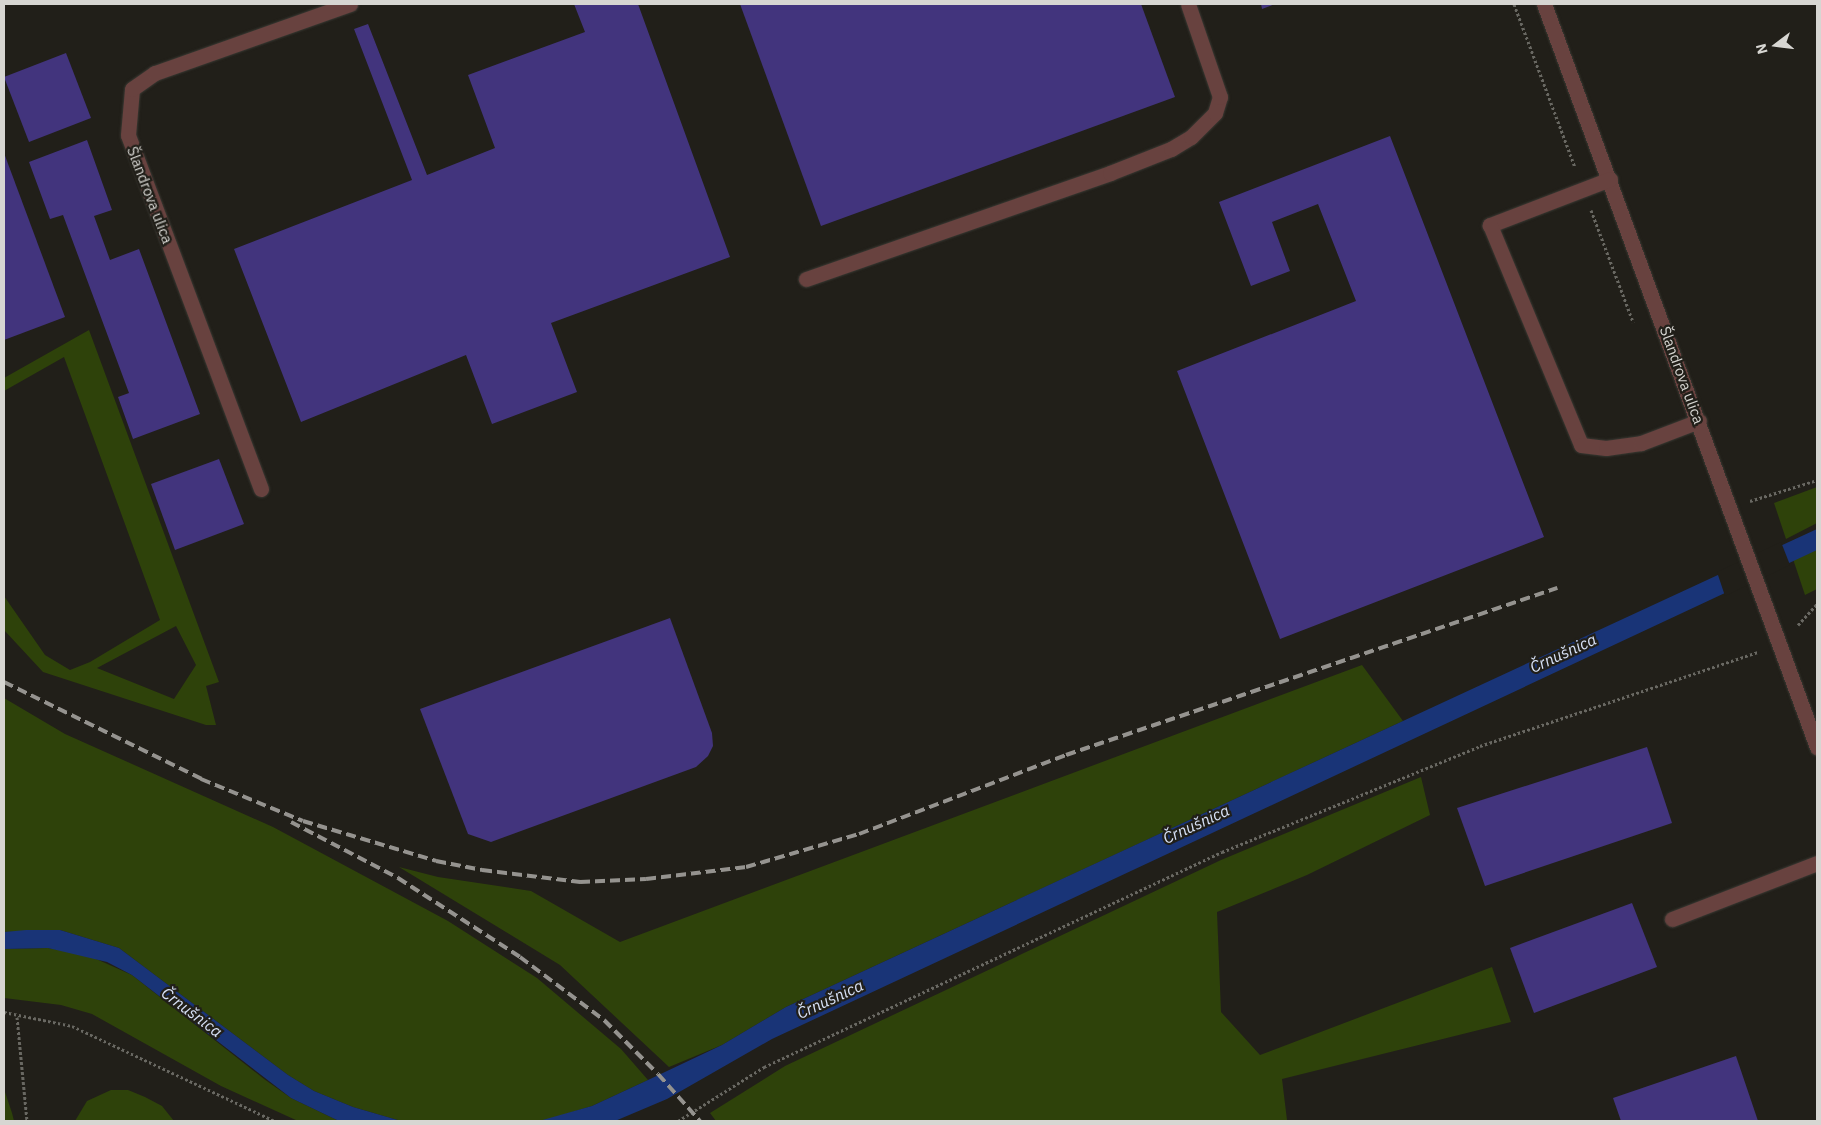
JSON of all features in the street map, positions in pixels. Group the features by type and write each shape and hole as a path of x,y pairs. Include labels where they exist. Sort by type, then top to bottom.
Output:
{"street":[{"name":"Šlandrova ulica","path":"261,489 128,134 132,89 155,73 350,4"},
{"path":"806,279 1110,172 1171,149 1191,137 1215,113 1220,97 1188,4"},
{"name":"Šlandrova ulica","path":"1544,4 1762,590 1817,747"},
{"path":"1610,179 1490,225 1581,445 1606,448 1641,444 1698,421"},
{"path":"1672,919 1817,864"}],"path":[{"name":"Šlandrova ulica","path":"1514,4 1635,327"},
{"path":"1731,506 1817,480"},
{"path":"678,1121 764,1067 1222,852 1480,746 1754,653 1803,621 1817,604"},
{"path":"4,1012 17,1017 72,1026 275,1121"},
{"path":"17,1017 27,1121"}],"green space":[{"path":"89,330 219,682 206,686 216,725 206,725 43,672 4,630 4,596 45,655 70,670 90,662 160,620 64,357 4,391 4,378","holes":["176,626 196,665 174,699 97,668"]},
{"path":"1817,487 1817,523 1786,539 1774,503"},
{"path":"1817,549 1817,589 1805,595 1793,559"},
{"path":"1362,665 1403,721 786,1007 722,1045 669,1067 560,965 399,867 438,877 531,891 620,942"},
{"path":"4,698 65,734 273,827 448,921 537,978 621,1049 648,1080 592,1106 546,1120 401,1121 353,1107 314,1091 288,1075 119,948 60,930 4,932"},
{"path":"1421,777 1430,815 1307,875 1217,912 1221,1012 1260,1055 1492,967 1511,1022 1282,1079 1287,1120 1281,1121 716,1121 710,1113 785,1066 1221,860"},
{"path":"48,948 85,954 132,975 264,1079 291,1098 339,1121 298,1121 221,1086 92,1014 61,1005 4,998 4,949"},
{"path":"4,1089 12,1113 14,1121 4,1121"},
{"path":"111,1090 128,1090 145,1097 162,1106 174,1121 75,1121 87,1101"}],"water":[{"name":"Črnušnica","path":"1817,529 1817,550 772,1039 667,1099 615,1121 539,1121 592,1106 722,1045 786,1007"},
{"name":"Črnušnica","path":"60,930 119,948 288,1075 314,1091 353,1107 401,1121 339,1121 291,1098 132,975 107,962 48,948 4,949 4,932"}],"pier":[{"path":"1781,542 1790,565 1725,596 1717,572"}],"building":[{"path":"574,4 638,4 730,257 551,323 577,392 492,424 466,355 301,422 234,249 412,180 354,29 368,24 427,175 495,148 468,75 585,32"},
{"path":"740,4 1141,4 1175,97 821,226"},
{"path":"1261,4 1275,4 1262,9"},
{"path":"66,53 91,118 29,142 4,77"},
{"path":"1390,136 1544,537 1280,639 1177,371 1356,301 1318,204 1272,222 1290,271 1251,286 1219,202"},
{"path":"87,140 112,210 94,216 110,260 139,249 200,414 133,439 118,397 129,393 63,215 50,219 29,162"},
{"path":"4,153 65,317 4,340"},
{"path":"219,459 244,524 175,550 151,484"},
{"path":"670,618 712,733 713,746 708,756 696,767 491,842 468,834 420,709"},
{"path":"1647,747 1672,823 1485,886 1457,808"},
{"path":"1632,903 1657,967 1534,1013 1510,948"},
{"path":"1736,1056 1758,1121 1621,1121 1613,1098"}],"railway":[{"path":"201,779 303,821 436,861 482,870 580,882 646,879 746,867 859,834 1066,755 1557,588"},
{"path":"4,682 206,781"},
{"path":"291,822 398,878 520,957 604,1020 658,1074 700,1121"}]}
